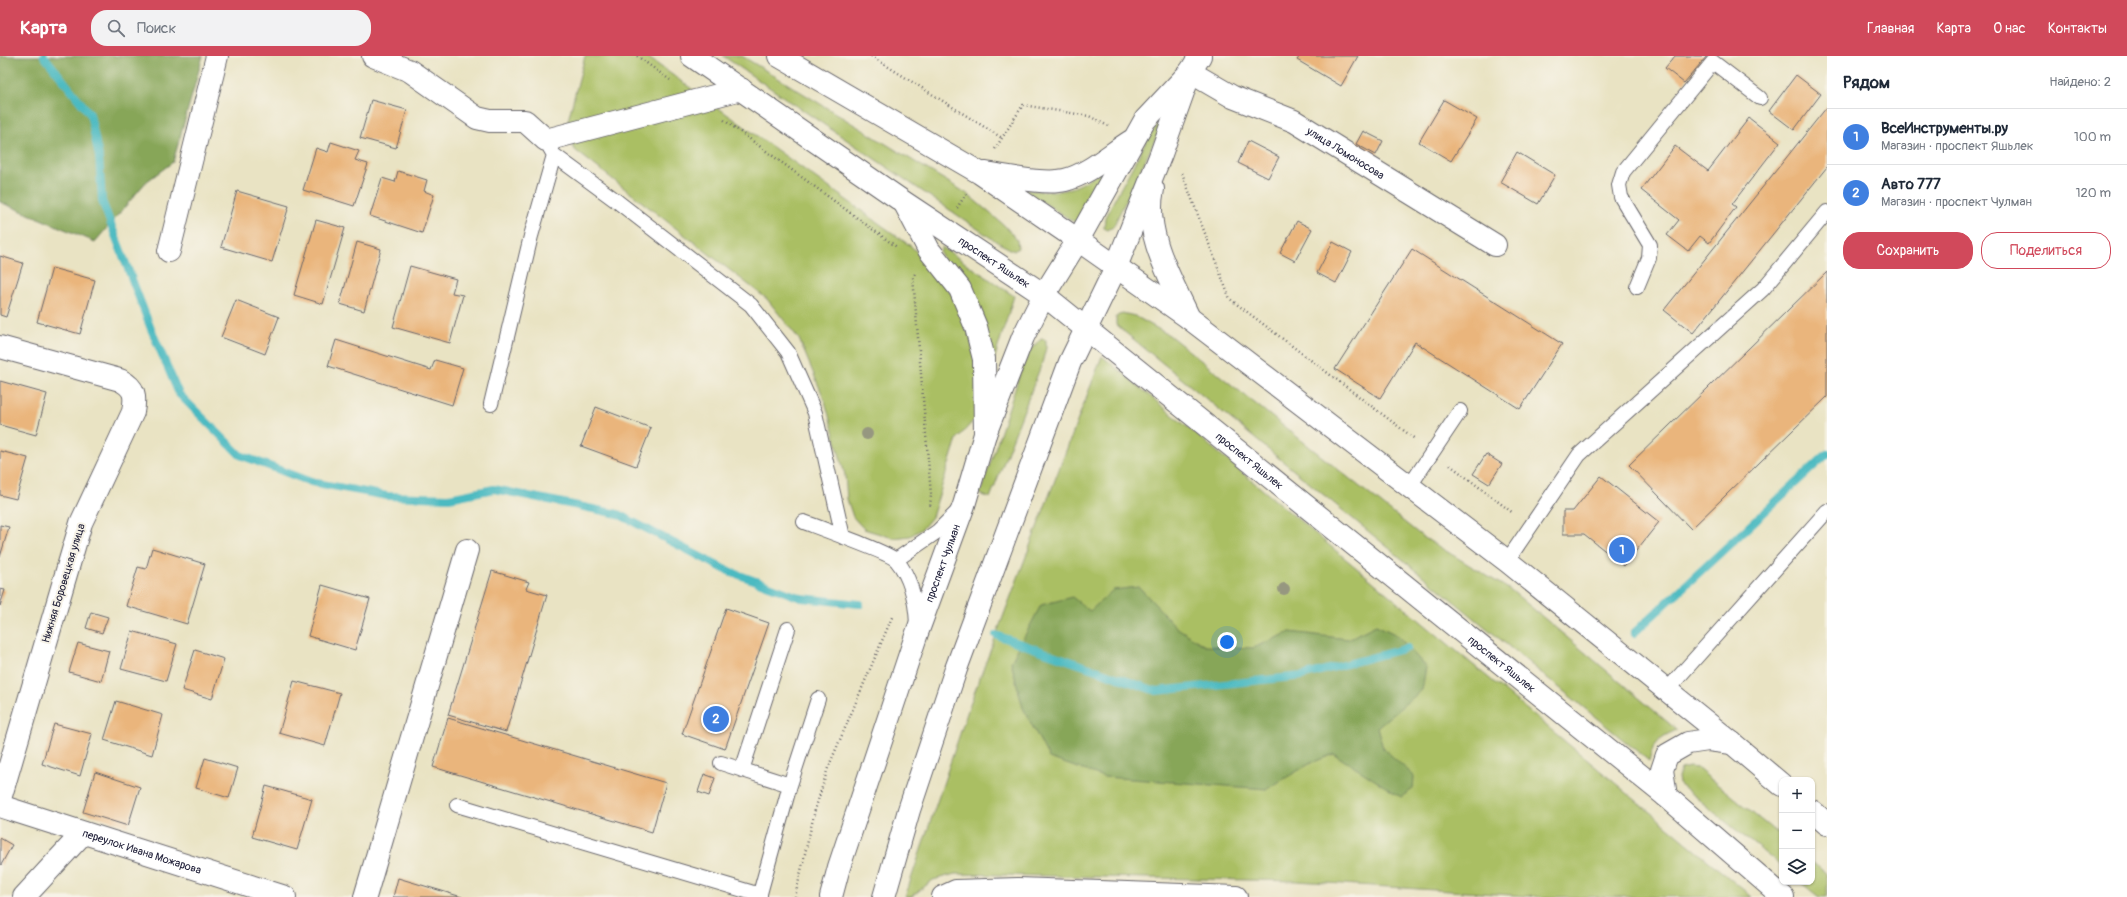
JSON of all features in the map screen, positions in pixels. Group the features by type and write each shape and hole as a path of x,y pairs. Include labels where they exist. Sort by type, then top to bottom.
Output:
{"street":[{"path":"169,251 217,56"},
{"path":"373,56 410,72 477,118 490,121 526,121 550,148 698,100 741,89"},
{"name":"проспект Яшьлек","path":"692,56 905,203 1044,295 1666,796 1783,897"},
{"path":"780,56 980,173 1189,318 1507,561 1732,743 1779,783"},
{"path":"980,173 1034,180 1064,180 1090,169 1133,139 1146,120 1195,64"},
{"path":"884,897 909,810 956,669 1057,396 1086,328 1116,267 1195,64"},
{"name":"улица Ломоносова","path":"1195,64 1233,97 1294,121 1495,245"},
{"name":"проспект Чулман","path":"831,897 839,868 917,633 964,505 985,434 1023,337 1044,295 1078,240 1133,139"},
{"path":"1161,154 1150,201 1153,234 1189,318"},
{"path":"905,203 930,250 960,289 976,327 984,359 985,434"},
{"name":"Нижняя Боровецкая улица","path":"0,347 120,380 130,386 136,399 133,412 81,523 0,799"},
{"path":"365,897 467,550"},
{"path":"1666,796 1662,770 1668,755 1688,743 1708,740 1732,743"},
{"name":"переулок Ивана Можарова","path":"0,806 285,897"},
{"path":"1814,813 1827,824"},
{"path":"24,897 83,833"},
{"path":"943,897 956,891 1018,888 1236,897"}],"lane":[{"path":"1637,287 1649,258 1650,245 1621,197 1619,185 1623,172 1713,62 1760,98"},
{"path":"491,404 531,236 550,148 751,305 788,352 815,413 843,537"},
{"path":"1507,561 1579,455 1763,289 1827,212"},
{"path":"1409,487 1460,411"},
{"path":"896,560 938,531 964,505"},
{"path":"1667,690 1827,511"},
{"path":"804,522 896,560 909,583 916,607 917,633"},
{"path":"742,770 788,630"},
{"path":"457,805 760,896 790,784 818,699"},
{"path":"721,762 742,770 790,784"}],"path":[{"path":"637,56 901,250"},
{"path":"871,56 1002,138"},
{"path":"993,151 1023,105 1089,116 1110,127"},
{"path":"1181,170 1230,299 1513,513"},
{"path":"954,212 966,193"},
{"path":"917,271 913,277 931,496 930,511"},
{"path":"795,897 815,810 828,768 895,612"}],"green space":[{"path":"0,56 203,56 173,162 146,182 95,242 0,202"},
{"path":"585,56 646,56 912,247 940,277 956,301 969,331 978,378 975,419 957,439 932,517 922,529 910,536 893,538 864,529 853,517 847,499 845,475 825,401 799,339 767,299 575,150 569,137 567,124"},
{"path":"723,56 742,56 966,193 1004,225 1017,240 1018,248 1014,251 997,242"},
{"path":"1166,113 1159,132 1113,227 1108,230 1104,228 1105,217 1148,138"},
{"path":"1108,166 1079,225 1022,189 1036,191 1059,191 1068,189 1086,181"},
{"path":"942,247 1014,296 993,363 940,252"},
{"path":"1122,313 1135,316 1169,335 1423,537 1512,591 1677,730 1658,741 1653,749 1649,761 1116,325 1116,317"},
{"path":"1041,339 1046,340 1046,348 1042,363 990,498 980,494 1019,377 1030,350"},
{"path":"1102,356 1752,897 1541,897 1297,881 955,874 933,880 911,897 905,897 970,704"},
{"path":"1139,587 1176,627 1205,646 1253,648 1290,632 1348,639 1376,625 1397,635 1426,667 1422,690 1377,727 1383,748 1414,776 1413,789 1401,797 1334,754 1311,763 1267,789 1104,777 1049,758 1023,708 1011,662 1041,605 1072,597 1090,611 1113,590"},
{"path":"1689,767 1697,768 1779,835 1779,865 1679,784 1678,777 1681,769"},
{"path":"1815,864 1827,874 1827,897 1819,897 1804,885 1815,885"}],"building":[{"path":"1300,56 1358,56 1341,86 1297,60"},
{"path":"1675,56 1707,56 1684,83 1665,68"},
{"path":"1796,75 1821,94 1794,130 1769,111"},
{"path":"371,100 407,110 396,148 360,138"},
{"path":"1444,100 1477,119 1451,161 1419,142"},
{"path":"1827,107 1827,167 1693,333 1664,310"},
{"path":"1749,118 1780,142 1732,204 1736,207 1709,243 1700,236 1688,251 1667,235 1679,220 1641,190 1675,146 1708,171"},
{"path":"1363,131 1383,141 1376,155 1356,144"},
{"path":"1248,141 1279,157 1268,178 1238,163"},
{"path":"331,142 359,151 355,160 368,164 354,206 303,190 316,148 328,152"},
{"path":"1517,152 1555,175 1538,204 1500,182"},
{"path":"398,171 427,180 424,191 434,195 422,233 370,216 382,178 395,182"},
{"path":"237,191 289,206 272,262 221,247"},
{"path":"316,220 345,228 323,304 294,295"},
{"path":"1297,221 1312,229 1295,261 1280,253"},
{"path":"357,242 381,249 364,311 340,304"},
{"path":"1333,242 1352,252 1336,283 1317,273"},
{"path":"1412,249 1562,344 1520,409 1415,342 1380,398 1335,369"},
{"path":"0,256 23,263 6,317 0,315"},
{"path":"410,266 456,279 452,293 463,295 450,343 393,327"},
{"path":"52,268 95,280 80,334 37,322"},
{"path":"1827,272 1827,397 1691,529 1629,465"},
{"path":"236,300 279,317 265,354 221,337"},
{"path":"336,340 431,370 435,360 463,368 452,405 328,366"},
{"path":"0,381 47,394 36,435 0,425"},
{"path":"596,407 651,428 636,466 581,446"},
{"path":"0,451 28,458 16,499 0,495"},
{"path":"1486,454 1502,464 1489,484 1473,474"},
{"path":"1601,476 1659,522 1624,566 1584,534 1563,534 1563,511 1573,511"},
{"path":"0,525 9,527 0,557"},
{"path":"152,548 205,564 187,624 126,606 138,567 146,569"},
{"path":"492,571 529,582 526,589 547,595 506,732 448,715"},
{"path":"322,585 370,599 355,650 308,636"},
{"path":"0,589 5,590 0,606"},
{"path":"726,608 769,623 725,749 682,734"},
{"path":"91,612 108,617 102,633 86,628"},
{"path":"132,631 177,644 166,681 121,669"},
{"path":"78,643 109,651 101,681 69,672"},
{"path":"195,650 224,659 212,699 182,690"},
{"path":"294,681 340,693 325,746 279,733"},
{"path":"116,701 163,715 152,755 104,740"},
{"path":"448,718 666,783 652,832 433,767"},
{"path":"54,724 92,734 80,776 42,764"},
{"path":"205,758 238,768 229,798 196,788"},
{"path":"95,772 140,787 128,826 83,812"},
{"path":"704,774 715,778 709,796 698,792"},
{"path":"266,786 312,799 297,850 252,837"},
{"path":"0,838 12,845 1,865 0,864"},
{"path":"398,878 462,897 393,897"}],"waterway":[{"path":"44,56 90,114 99,157 102,201 151,329 179,394 240,455 311,482 387,496 449,498 494,489 618,514 726,570 801,598 860,604"},
{"path":"1634,633 1827,454"},
{"path":"996,635 1156,691 1302,676 1407,648"}],"place":[{"name":"ВсеИнструменты.ру","path":"1622,550"},
{"name":"Авто 777","path":"716,719"}]}
